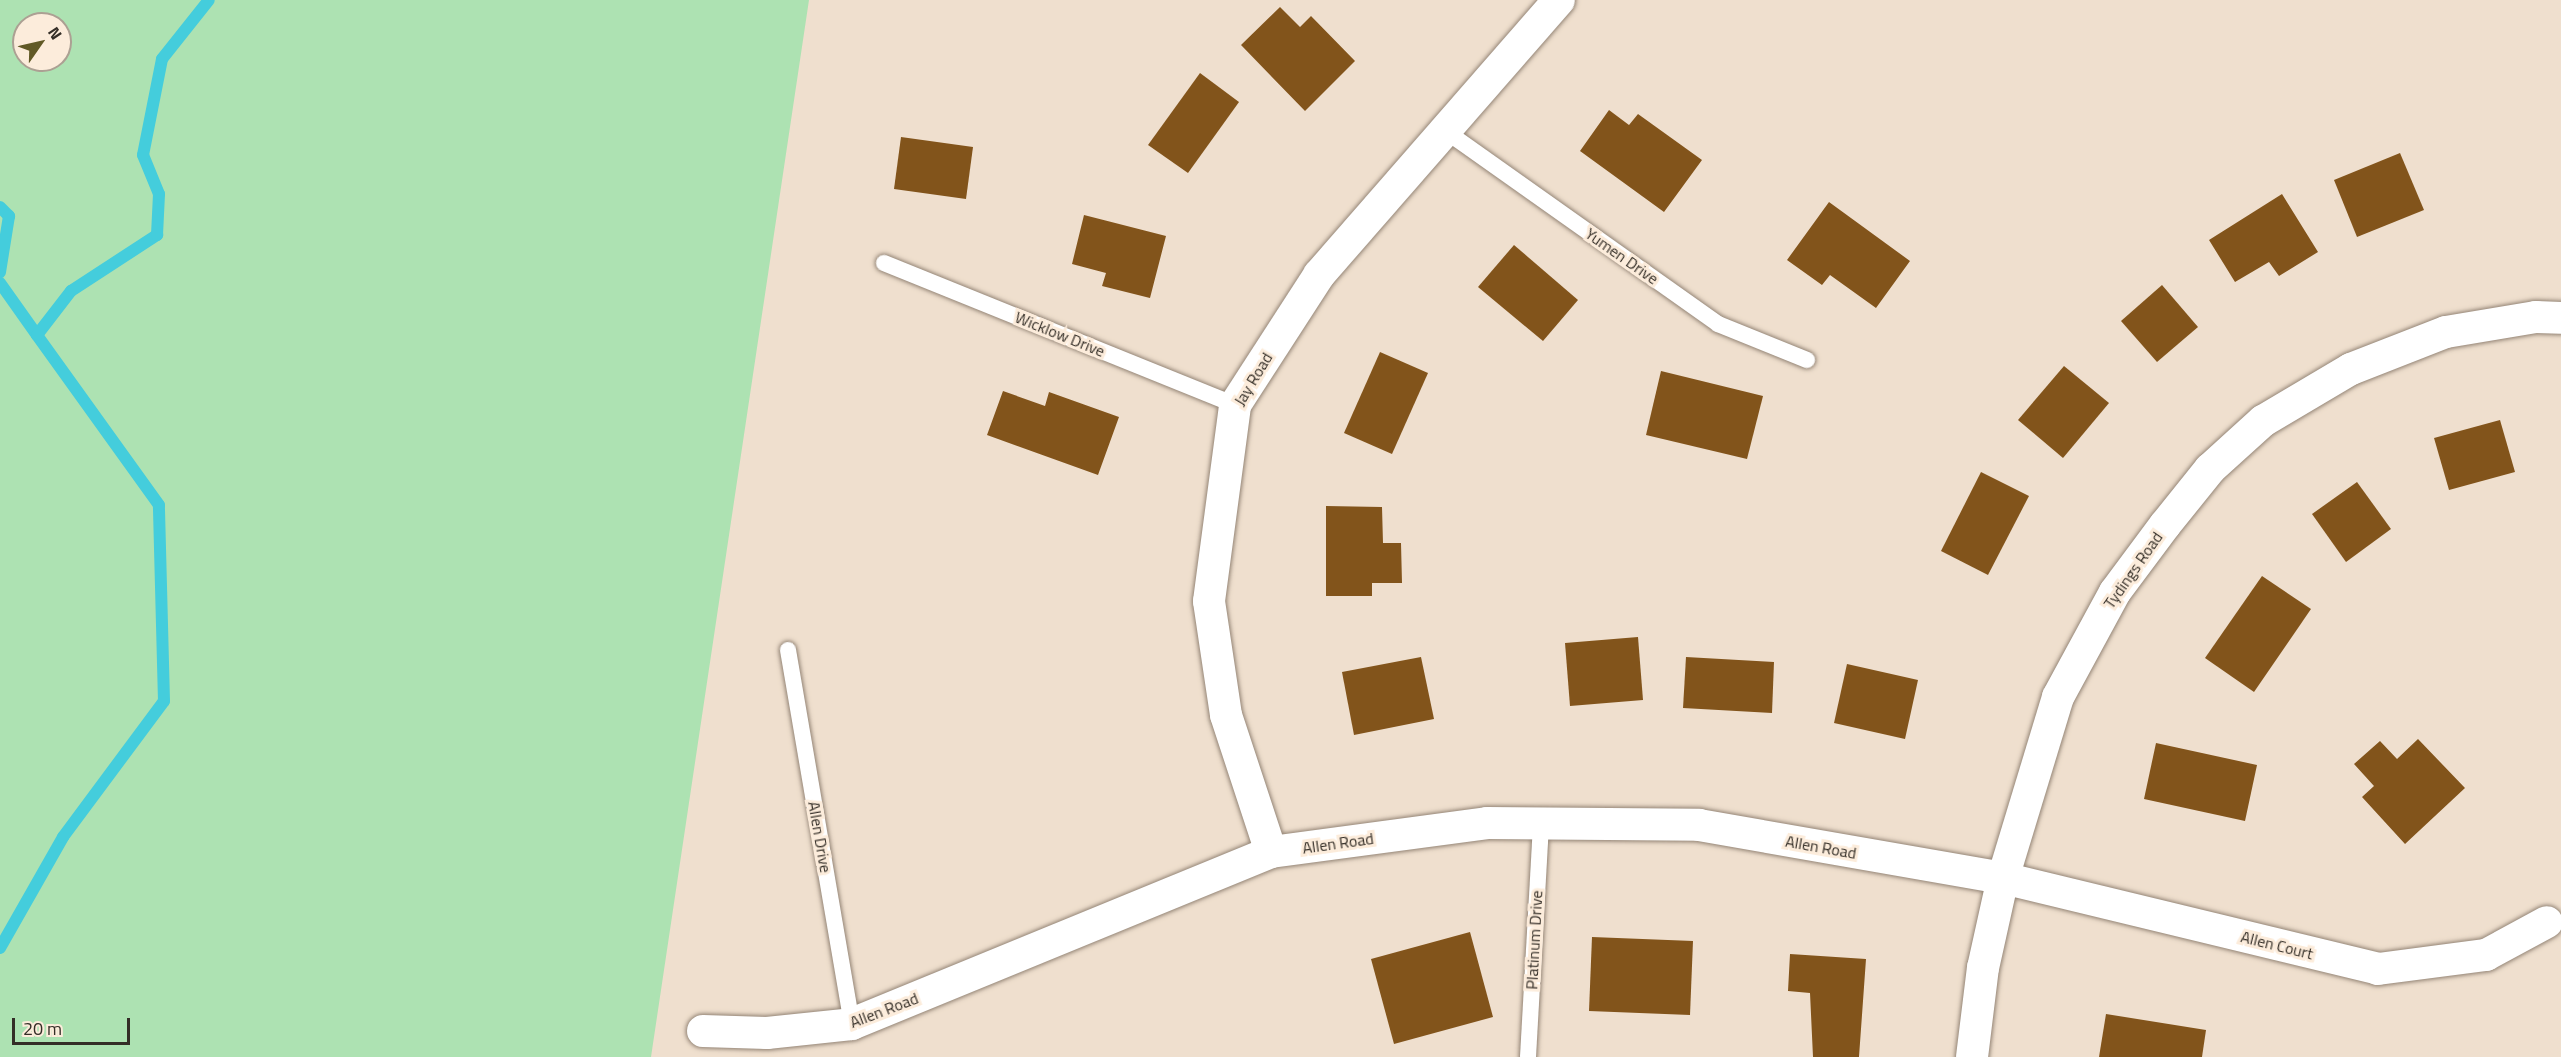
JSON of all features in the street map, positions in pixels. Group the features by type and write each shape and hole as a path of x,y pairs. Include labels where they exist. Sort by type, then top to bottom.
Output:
{"street":[{"name":"Jay Road","path":"1270,852 1226,715 1209,601 1235,405 1319,275 1447,132 1559,0"},
{"name":"Tydings Road","path":"1972,1057 1983,968 2003,878 2058,697 2115,592 2210,469 2263,421 2351,369 2446,332 2536,317 2561,318"},
{"name":"Allen Road","path":"703,1031 767,1033 852,1024 1270,852 1487,823 1700,825 2003,878"},
{"name":"Allen Court","path":"2003,878 2378,969 2486,954 2547,922"}],"lane":[{"name":"Yumen Drive","path":"1447,132 1718,324 1807,360"},
{"name":"Wicklow Drive","path":"884,263 1235,405"},
{"name":"Allen Drive","path":"788,650 852,1024"},
{"name":"Platinum Drive","path":"1528,1057 1541,823"}],"green space":[{"path":"0,0 809,0 651,1057 0,1057"}],"building":[{"path":"1280,7 1300,27 1311,16 1355,61 1305,111 1241,45"},
{"path":"1200,73 1239,102 1188,173 1148,145"},
{"path":"1609,110 1629,125 1638,114 1702,160 1664,212 1580,151"},
{"path":"901,137 973,147 966,199 894,189"},
{"path":"2400,153 2424,210 2357,237 2334,180"},
{"path":"2282,194 2318,252 2279,276 2269,262 2235,282 2209,240"},
{"path":"1829,202 1910,261 1876,308 1830,275 1822,285 1787,260"},
{"path":"1084,215 1166,236 1150,298 1102,286 1106,273 1072,264"},
{"path":"1514,245 1578,300 1543,341 1478,287"},
{"path":"2162,285 2198,327 2157,362 2121,321"},
{"path":"1380,352 1428,373 1392,454 1344,433"},
{"path":"2064,366 2109,403 2063,458 2018,420"},
{"path":"1661,371 1763,396 1747,459 1646,435"},
{"path":"1003,391 1045,406 1049,392 1119,417 1098,475 987,435"},
{"path":"2500,420 2515,472 2449,490 2434,438"},
{"path":"1981,472 2029,496 1988,575 1941,551"},
{"path":"2357,482 2391,529 2346,562 2312,514"},
{"path":"1326,506 1382,507 1383,543 1401,543 1402,583 1372,583 1372,596 1326,596"},
{"path":"2262,576 2311,609 2254,692 2205,658"},
{"path":"1638,637 1643,700 1570,706 1565,643"},
{"path":"1421,657 1434,719 1354,735 1342,672"},
{"path":"1686,657 1774,662 1772,713 1683,708"},
{"path":"1847,664 1918,680 1905,739 1834,723"},
{"path":"2418,739 2465,788 2405,844 2362,797 2374,786 2354,764 2380,741 2397,759"},
{"path":"2156,743 2257,765 2245,821 2144,799"},
{"path":"1470,932 1493,1017 1394,1044 1371,959"},
{"path":"1592,937 1693,941 1690,1015 1589,1011"},
{"path":"1790,954 1866,959 1859,1057 1813,1057 1810,993 1788,991"},
{"path":"2106,1014 2206,1030 2202,1057 2099,1057"}],"waterway":[{"path":"0,948 63,837 164,701 159,505 37,335 71,291 157,235 159,194 143,155 162,59 209,0"},
{"path":"0,207 9,216 0,272"},
{"path":"0,283 37,335"}]}
